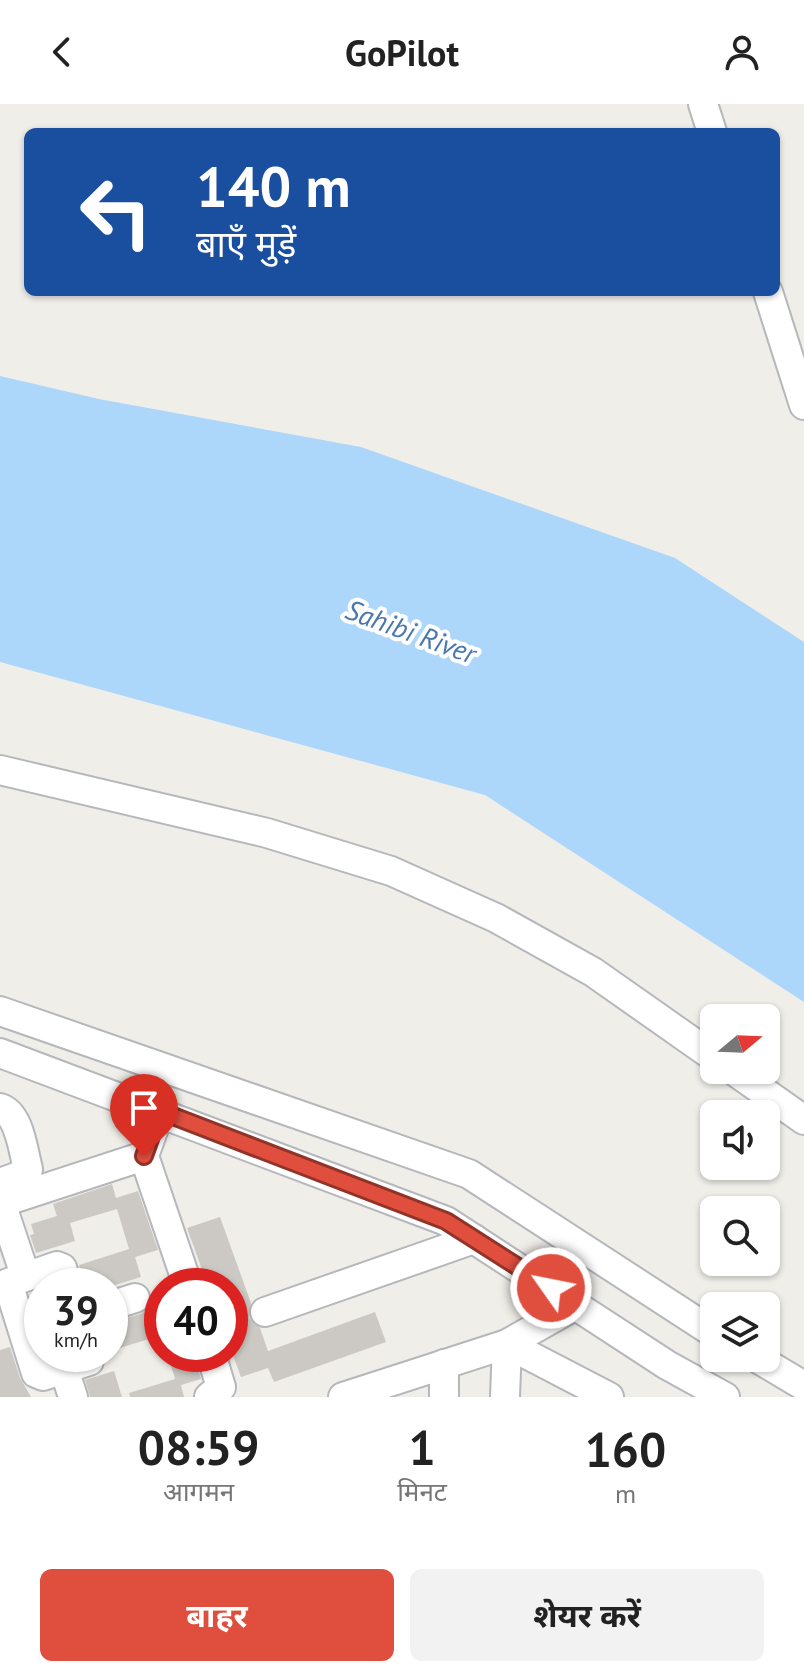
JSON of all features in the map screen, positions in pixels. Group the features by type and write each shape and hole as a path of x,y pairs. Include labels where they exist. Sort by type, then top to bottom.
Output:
{"street":[{"path":"703,104 711,128"},
{"path":"769,296 804,405"},
{"path":"0,770 267,833 391,871 496,918 593,972 700,1047"},
{"path":"0,1011 469,1174 700,1324"},
{"path":"0,1053 446,1221 667,1365 725,1397"},
{"path":"753,1084 804,1120"},
{"path":"0,1108 10,1112 14,1120 28,1169 23,1175 0,1183"},
{"path":"160,1111 144,1156 182,1268"},
{"path":"24,1272 0,1203 144,1156"},
{"path":"265,1312 474,1239"},
{"path":"12,1340 8,1283 24,1275"},
{"path":"343,1397 507,1344 576,1305"},
{"path":"505,1397 507,1344"},
{"path":"507,1344 609,1397"},
{"path":"444,1364 444,1397"},
{"path":"65,1372 73,1397"},
{"path":"209,1397 221,1387 216,1372"},
{"path":"780,1372 804,1386"}],"water":[{"name":"Sahibi River","path":"0,376 99,399 361,447 675,558 804,642 804,1002 485,795 0,662"}],"building":[{"path":"112,1184 116,1198 138,1191 158,1250 135,1257 141,1277 128,1281 128,1268 80,1268 79,1265 129,1249 117,1209 70,1223 75,1241 36,1253 30,1235 34,1234 31,1224 57,1216 53,1204"},
{"path":"220,1217 238,1268 201,1268 187,1228"},
{"path":"248,1295 251,1303 249,1318 260,1328 268,1351 375,1312 386,1342 274,1382 268,1368 241,1377 239,1372 248,1372"},
{"path":"144,1312 144,1341 128,1345 128,1318"},
{"path":"10,1347 20,1378 31,1397 0,1397 0,1350"},
{"path":"114,1372 122,1397 90,1397 85,1380"},
{"path":"173,1372 199,1372 201,1379 181,1385 184,1397 130,1397 129,1393 175,1379"}],"route":[{"path":"144,1156 160,1111 446,1221 551,1288"}]}
